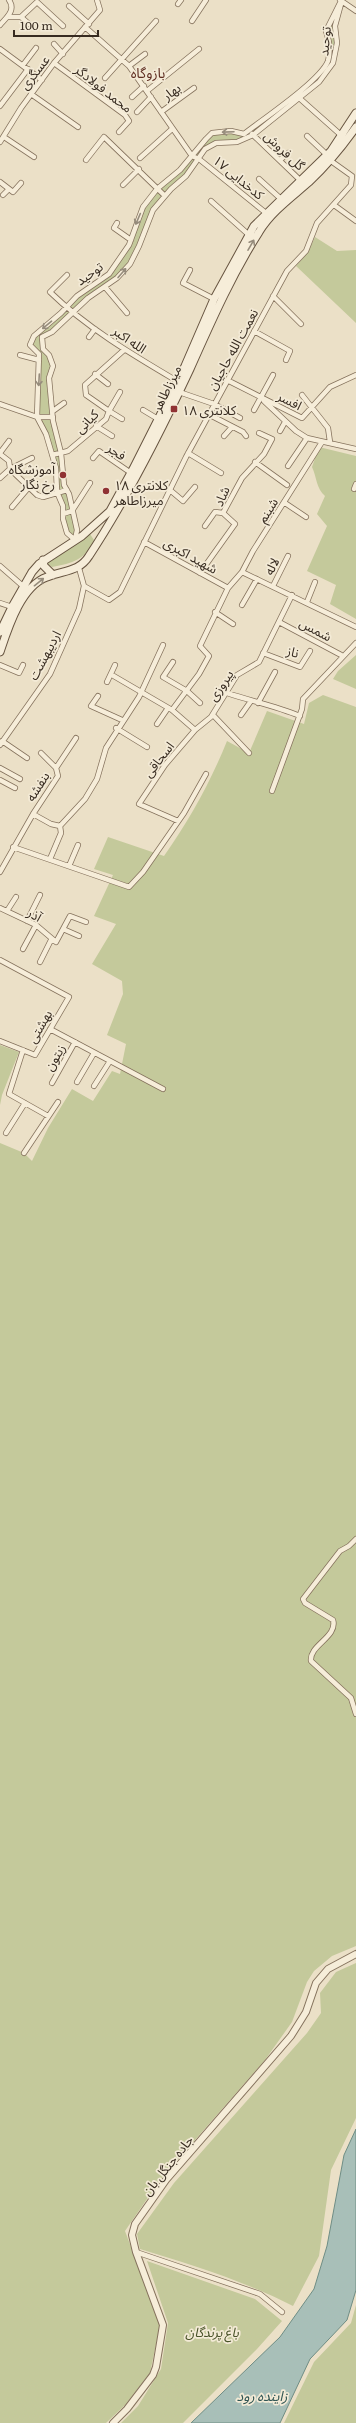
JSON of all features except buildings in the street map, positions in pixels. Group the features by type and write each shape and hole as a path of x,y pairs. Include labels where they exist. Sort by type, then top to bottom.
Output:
{"main road":[{"name":"میرزاطاهر","path":"0,632 32,572 43,560 75,540 110,511 131,473 177,381 214,299 249,235 266,213 329,158 356,113"},
{"name":"میرزاطاهر","path":"79,568 99,538 138,472 179,392 220,302 260,230 278,209 329,158 356,127"},
{"path":"90,529 99,538"},
{"path":"43,560 44,566 52,575"},
{"path":"0,652 17,609 40,580 52,575 79,568"}],"street":[{"path":"0,25 11,13 11,4 9,0"},
{"name":"عسگری","path":"0,142 31,94 54,63 100,10 97,0"},
{"path":"340,0 356,11"},
{"name":"توحید","path":"53,411 49,378 53,366 50,355 43,349 41,343 42,337 52,332 72,311 117,278 130,264 153,210 186,176 205,149 216,143 237,142 253,135 310,84 328,61 330,42 326,31 340,0"},
{"name":"توحید","path":"39,360 39,354 30,345 34,336 90,285 109,274 121,259 131,240 144,207 157,189 180,170 212,134 231,131 244,134 319,82 333,63 337,43 336,26 340,0"},
{"path":"192,21 204,1"},
{"path":"21,17 37,2 63,26"},
{"path":"69,6 129,66 192,156"},
{"path":"8,17 21,17 29,24"},
{"path":"105,78 120,58 156,21"},
{"path":"330,42 337,43"},
{"path":"54,44 63,54"},
{"path":"23,66 36,48"},
{"path":"147,91 199,49"},
{"path":"0,50 42,80"},
{"path":"129,66 145,54"},
{"path":"328,61 333,63"},
{"name":"محمد فولادگر","path":"54,63 125,115 129,121 119,132"},
{"path":"0,106 28,69"},
{"path":"132,97 144,86"},
{"name":"بهار","path":"161,112 194,88"},
{"path":"31,94 78,127"},
{"path":"297,96 342,136"},
{"path":"137,112 151,97"},
{"path":"140,158 172,129"},
{"name":"گل فروش","path":"249,130 301,181"},
{"path":"307,136 329,158 354,176 351,185 356,188"},
{"path":"4,137 34,157"},
{"path":"86,160 104,137 165,196"},
{"path":"280,160 288,153"},
{"name":"کدخدایی ۱۷","path":"192,156 199,159 266,213"},
{"path":"123,185 138,169"},
{"path":"259,179 281,199"},
{"path":"0,182 13,192 21,183"},
{"name":"نعمت الله حاجیان","path":"84,586 108,600 120,592 208,414 287,271 306,251 317,223 351,185"},
{"path":"3,195 9,189"},
{"path":"211,201 249,235"},
{"path":"334,205 356,221"},
{"path":"117,223 114,228 131,240"},
{"path":"190,270 183,283 214,299"},
{"name":"الله اکبر","path":"67,275 50,292 66,308 124,350 177,381"},
{"path":"90,285 96,292"},
{"path":"104,287 127,312"},
{"path":"273,296 301,324"},
{"path":"89,337 96,329"},
{"path":"254,331 290,351 286,360"},
{"name":"کیانی","path":"52,455 68,452 80,443 96,426 106,419 109,411 86,395 85,385 95,374 124,350"},
{"path":"20,355 39,360 37,417 49,443 57,492 63,506 67,533 75,540"},
{"path":"95,374 108,384"},
{"path":"254,410 273,375"},
{"name":"افسر","path":"227,380 300,418 313,408 330,387 356,376"},
{"path":"120,392 109,411 122,419"},
{"path":"179,392 214,404 240,418"},
{"path":"302,395 328,428 330,442"},
{"path":"260,397 285,422 307,438 356,449"},
{"path":"64,403 53,411 53,417 61,453 62,474 76,530 75,540"},
{"path":"0,404 37,417 53,417"},
{"path":"144,410 158,419"},
{"path":"208,414 243,432 246,436"},
{"path":"280,431 285,422"},
{"path":"96,426 112,436"},
{"path":"224,436 232,427"},
{"name":"شاد","path":"200,573 235,524 223,513 242,478 255,462 264,454 272,440 259,433"},
{"path":"49,443 57,438"},
{"path":"288,466 307,438"},
{"path":"9,441 0,454 9,461 10,469 29,487 43,497 67,490"},
{"name":"شبنم","path":"187,691 209,656 200,646 228,588 242,572 253,551 322,442"},
{"name":"فجر","path":"93,458 99,451 131,473"},
{"path":"188,453 221,473"},
{"path":"0,478 10,469 32,458"},
{"path":"255,462 287,485"},
{"path":"63,514 72,511 90,483"},
{"path":"12,507 29,487"},
{"path":"170,490 183,502 195,487"},
{"path":"285,502 306,517"},
{"path":"205,526 215,512 223,513"},
{"name":"شهید اکبری","path":"144,542 228,588"},
{"name":"لاله","path":"273,586 288,556"},
{"path":"0,566 24,587"},
{"name":"اردیبهشت","path":"1,743 50,674 79,609 84,586 79,568"},
{"path":"242,572 307,602 356,627"},
{"path":"242,605 257,579"},
{"path":"307,602 315,582"},
{"name":"پیروزی","path":"195,730 213,715 237,675 259,662 292,595"},
{"path":"0,603 12,607"},
{"path":"216,612 233,624"},
{"name":"شمس","path":"279,622 343,656"},
{"path":"272,791 300,716 303,699 312,693 356,643"},
{"path":"60,826 85,799 93,785 106,748 116,728 141,692 163,645"},
{"name":"ناز","path":"263,653 300,667 310,650"},
{"path":"173,662 163,677 187,691 200,703"},
{"path":"0,665 19,673 23,665"},
{"path":"108,682 115,665"},
{"path":"258,703 274,672"},
{"path":"112,675 170,709 195,730"},
{"path":"157,724 187,691"},
{"path":"227,693 258,703 274,706 300,716"},
{"path":"98,696 91,706 122,720"},
{"path":"241,715 251,701"},
{"path":"213,715 249,753"},
{"path":"116,728 147,747"},
{"name":"اسحاقی","path":"178,821 140,804 165,766 195,730"},
{"path":"56,768 76,738"},
{"path":"1,743 27,758"},
{"name":"بنفشه","path":"0,872 32,814 58,776 56,768 41,753"},
{"path":"0,768 20,779"},
{"path":"13,846 129,887 143,872 178,821 206,774"},
{"path":"0,780 15,788"},
{"path":"32,814 51,824 60,826"},
{"path":"50,859 61,833 60,826"},
{"path":"69,866 78,845"},
{"path":"27,921 40,895"},
{"path":"7,912 16,897"},
{"name":"آذر","path":"0,908 36,925 51,940 56,942 63,929"},
{"path":"79,936 63,929 70,916 86,922"},
{"path":"24,949 36,925"},
{"path":"40,962 51,940"},
{"name":"بهشتی","path":"0,960 70,996 35,1055 0,1041"},
{"path":"50,1029 163,1089"},
{"name":"زيتون","path":"52,1083 75,1042"},
{"path":"23,1050 9,1094 48,1116"},
{"path":"77,1082 94,1053"},
{"path":"94,1086 110,1061"},
{"path":"24,1153 58,1102"},
{"path":"6,1133 25,1103"},
{"path":"356,1539 349,1546 340,1550 302,1599 304,1603 333,1620 333,1630 313,1654 311,1660 351,1698 356,1714"},
{"name":"جاده جنگل بان","path":"112,2423 127,2409 153,2374 156,2367 163,2325 136,2252 132,2235 135,2224 166,2180 290,2036 306,2012 316,1983 328,1969 356,1954"},
{"path":"136,2252 260,2294 282,2312"}],"green space":[{"path":"340,5 334,25 336,43 333,62 319,82 244,139 223,141 204,148 185,176 153,209 138,246 129,263 116,278 88,297 52,331 42,336 40,346 50,360 50,372 48,377 62,466 76,530 75,539 69,532 58,493 57,469 38,418 40,361 31,344 35,337 75,299 109,274 120,262 144,208 157,190 212,135 231,132 243,135 297,94 328,62 327,32"},
{"path":"315,237 337,251 356,250 356,323 296,266 308,252"},
{"path":"319,447 356,456 356,619 330,604 336,585 307,571 327,526 317,514 325,496 318,486 312,467"},
{"path":"90,534 94,540 87,552 78,560 52,567 48,564 48,561"},
{"path":"356,655 356,689 333,679 338,671"},
{"path":"323,695 356,707 356,1946 332,1956 314,1971 307,1982 292,2022 265,2060 160,2180 125,2231 160,2325 150,2373 125,2405 106,2423 0,2423 0,1143 24,1153 32,1161 48,1128 72,1089 93,1101 112,1071 120,1074 126,1044 107,1035 123,994 122,981 92,964 116,924 94,916 113,875 94,869 108,837 164,856 199,800 227,741 249,753 267,711 304,724 309,703"},
{"path":"0,1045 19,1052 2,1095 0,1105"},
{"path":"356,1963 356,2118 331,2170 319,2256 293,2306 237,2281 199,2267 140,2249 137,2234 174,2183 307,2033 321,2013 320,1993 336,1972"},
{"name":"باغ پرندگان","path":"147,2261 255,2299 282,2321 257,2349 183,2423 121,2423 138,2406 161,2369 168,2323"},
{"path":"356,2305 356,2423 284,2423 314,2362 351,2323"}],"water":[{"name":"زاینده رود","path":"356,2129 356,2290 347,2320 310,2359 280,2423 191,2423 280,2337 314,2289 327,2246 344,2155"}],"place":[{"name":"کلانتری ۱۸","path":"174,409"},
{"name":"آموزشگاه رخ نگار","path":"63,475"},
{"name":"کلانتری ۱۸ میرزاطاهر","path":"106,491"}],"district":[{"name":"بازوگاه","path":"148,72"}]}
